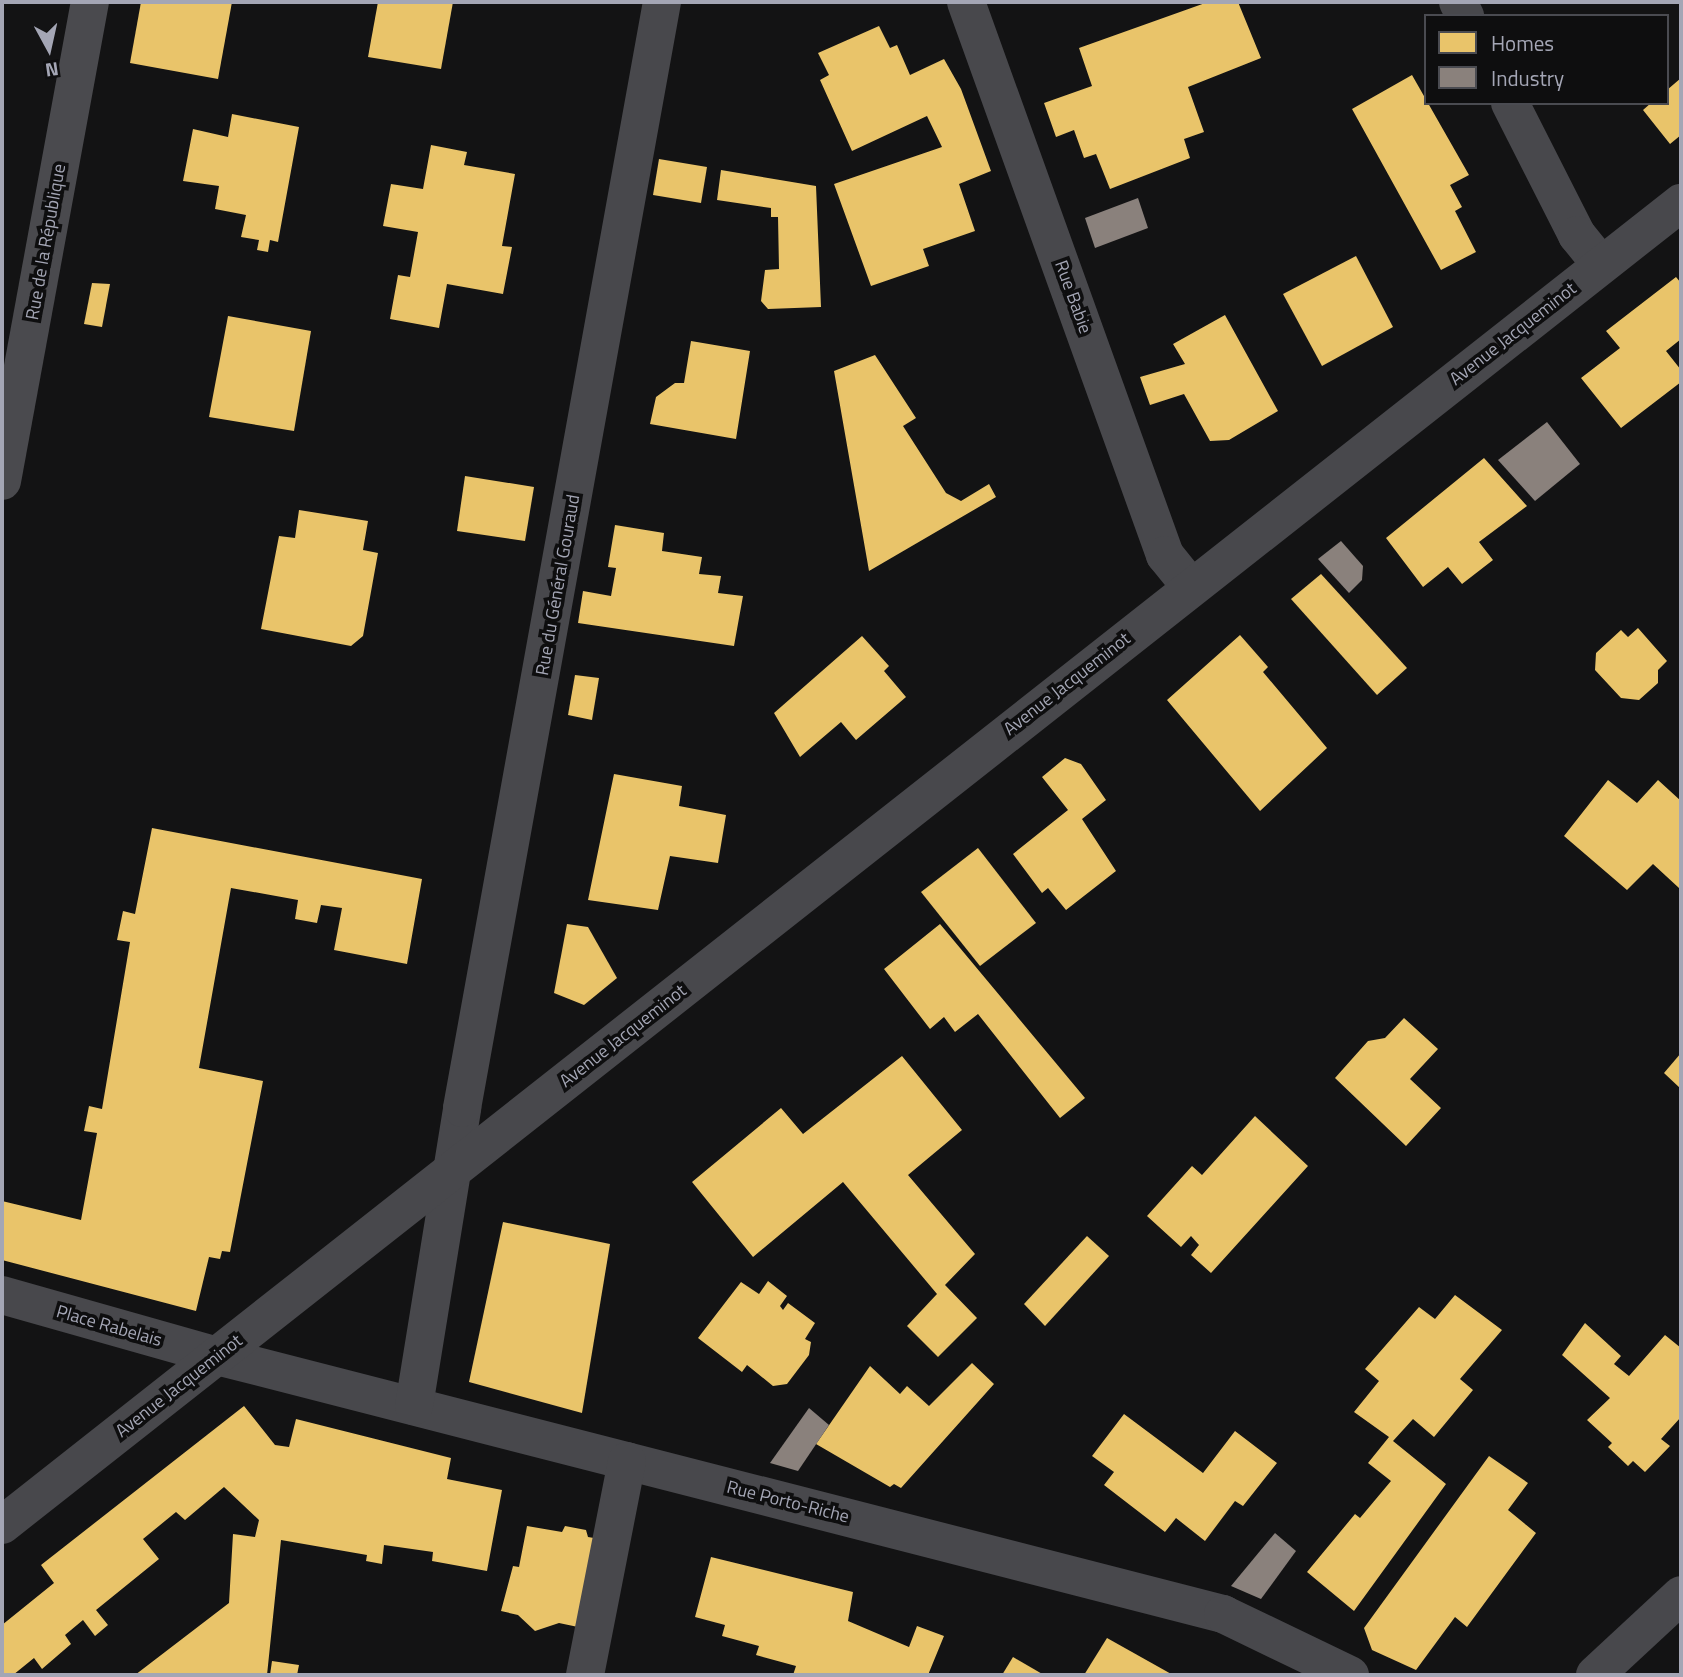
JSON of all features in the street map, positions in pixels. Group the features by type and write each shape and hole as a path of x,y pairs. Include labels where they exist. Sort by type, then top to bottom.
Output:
{"main road":[{"name":"Rue de la République","path":"2,481 90,2"}],"street":[{"name":"Rue du Général Gouraud","path":"455,1168 462,1108 662,2"},
{"name":"Rue Babie","path":"966,2 1165,555 1190,586"},
{"path":"1511,105 1577,234 1601,265"},
{"name":"Avenue Jacqueminot","path":"2,1525 1190,586 1681,204"},
{"path":"414,1406 439,1238 455,1168"},
{"name":"Place Rabelais","path":"2,1296 217,1356"},
{"name":"Rue Porto-Riche","path":"217,1356 1223,1614 1350,1675"},
{"path":"585,1675 627,1461"},
{"path":"1595,1675 1681,1595"}],"building: Homes":[{"path":"141,2 232,2 218,79 130,63"},
{"path":"378,2 453,2 441,69 368,57"},
{"path":"1208,2 1238,2 1261,58 1188,87 1204,132 1184,139 1190,158 1110,189 1096,154 1084,158 1074,130 1056,137 1044,103 1092,86 1079,48"},
{"path":"879,26 890,48 897,45 910,75 944,59 961,89 991,171 959,184 975,231 923,249 929,266 871,286 834,184 942,147 927,116 852,151 820,80 829,75 818,53"},
{"path":"1412,75 1424,96 1424,105 1429,105 1469,175 1450,185 1462,207 1455,211 1476,252 1441,270 1352,109"},
{"path":"1681,78 1681,135 1670,144 1643,110 1649,105 1669,105 1669,88"},
{"path":"232,114 299,127 278,242 270,240 268,252 257,250 259,240 241,237 246,215 215,209 219,186 183,181 193,129 228,137"},
{"path":"431,145 467,152 464,165 515,174 502,246 512,247 503,294 447,284 439,328 390,319 398,275 410,277 418,232 383,226 391,184 423,189"},
{"path":"659,159 707,167 701,203 653,195"},
{"path":"721,170 816,186 821,307 768,309 761,301 765,270 779,269 778,217 771,217 771,208 717,200"},
{"path":"1356,256 1393,327 1322,366 1283,294"},
{"path":"1676,277 1681,283 1681,339 1666,351 1681,370 1681,382 1621,428 1581,378 1620,348 1606,331"},
{"path":"92,283 110,284 102,327 84,324"},
{"path":"1225,315 1278,411 1229,440 1210,441 1184,394 1150,405 1140,377 1185,364 1173,344"},
{"path":"228,316 311,331 294,431 209,417"},
{"path":"691,341 750,351 736,439 650,424 656,397 675,383 684,383"},
{"path":"875,355 916,418 903,426 946,493 961,501 989,484 996,497 869,571 834,371"},
{"path":"1484,458 1527,506 1479,542 1493,560 1462,584 1448,567 1423,587 1386,538"},
{"path":"465,476 534,487 525,541 457,531"},
{"path":"299,510 368,521 363,550 378,553 363,636 351,646 261,629 279,536 295,538"},
{"path":"615,525 664,533 662,551 702,557 699,574 721,576 718,593 743,596 734,646 578,623 583,591 611,596 616,568 608,567"},
{"path":"1321,574 1407,668 1377,695 1291,599"},
{"path":"1638,628 1667,661 1658,670 1658,683 1639,700 1621,698 1595,670 1596,653 1621,630 1628,637"},
{"path":"1240,635 1268,667 1263,672 1327,748 1260,811 1167,700"},
{"path":"862,636 889,666 884,671 906,697 856,740 841,722 800,757 774,713"},
{"path":"575,675 599,678 592,720 568,715"},
{"path":"1065,758 1081,764 1106,800 1082,819 1116,871 1066,910 1048,888 1042,893 1013,854 1068,810 1042,777"},
{"path":"614,774 682,786 679,806 726,815 718,863 670,856 658,910 588,900"},
{"path":"1608,780 1637,803 1658,780 1681,801 1679,888 1653,864 1627,890 1564,836"},
{"path":"152,828 422,879 407,964 334,950 342,908 321,905 317,923 295,919 298,900 231,888 199,1068 263,1081 230,1252 222,1251 220,1259 209,1257 196,1311 2,1260 2,1201 81,1220 97,1133 84,1131 89,1106 102,1109 130,942 117,940 123,911 135,914"},
{"path":"978,848 1036,923 980,966 921,892"},
{"path":"567,924 588,927 617,978 584,1005 554,993"},
{"path":"940,924 1085,1098 1060,1118 978,1014 955,1032 944,1017 930,1029 884,969"},
{"path":"1404,1018 1438,1049 1410,1079 1441,1108 1406,1146 1335,1078 1368,1041 1385,1038"},
{"path":"1681,1053 1681,1089 1664,1073"},
{"path":"902,1056 962,1130 908,1175 975,1254 945,1285 977,1318 938,1357 907,1326 937,1294 843,1182 753,1257 692,1182 781,1108 803,1134"},
{"path":"1255,1116 1308,1166 1211,1273 1191,1255 1199,1245 1191,1236 1181,1247 1147,1216 1192,1166 1202,1175"},
{"path":"503,1222 610,1244 582,1413 469,1382"},
{"path":"1087,1236 1109,1256 1045,1326 1024,1304"},
{"path":"768,1281 787,1296 780,1306 783,1310 788,1303 815,1323 805,1339 811,1342 809,1355 787,1384 773,1386 747,1365 742,1372 698,1338 741,1282 759,1294"},
{"path":"1455,1295 1502,1330 1460,1379 1473,1390 1434,1437 1413,1419 1393,1441 1446,1484 1354,1611 1307,1572 1355,1514 1360,1518 1391,1481 1368,1463 1389,1437 1354,1412 1379,1381 1365,1369 1419,1307 1435,1319"},
{"path":"1585,1323 1621,1356 1614,1364 1629,1376 1665,1335 1681,1348 1681,1417 1661,1439 1670,1446 1645,1472 1633,1461 1628,1466 1608,1447 1612,1443 1587,1420 1610,1398 1562,1355"},
{"path":"972,1363 994,1384 901,1488 894,1484 890,1487 816,1444 870,1366 900,1394 907,1386 929,1406"},
{"path":"244,1406 275,1445 289,1447 296,1419 451,1458 447,1479 502,1490 487,1571 432,1561 433,1552 384,1545 382,1564 366,1561 367,1555 281,1540 267,1675 135,1675 229,1603 233,1534 255,1537 259,1520 224,1487 185,1520 176,1512 143,1539 159,1559 96,1610 108,1625 95,1636 83,1620 65,1635 71,1644 42,1669 34,1658 13,1675 2,1675 2,1625 54,1583 41,1565"},
{"path":"1124,1414 1203,1473 1235,1431 1277,1463 1243,1506 1235,1501 1205,1541 1176,1518 1165,1532 1104,1485 1114,1472 1092,1456"},
{"path":"1489,1456 1528,1483 1508,1510 1536,1533 1467,1627 1455,1617 1416,1670 1372,1650 1364,1628"},
{"path":"527,1526 562,1532 565,1526 586,1530 588,1537 594,1538 578,1627 559,1623 535,1631 518,1615 501,1611 513,1566 519,1567"},
{"path":"711,1557 853,1592 848,1621 909,1647 917,1626 944,1636 928,1675 793,1675 796,1666 756,1655 759,1646 722,1636 725,1625 695,1617"},
{"path":"1107,1638 1173,1675 1084,1675"},
{"path":"1013,1657 1044,1675 1002,1675"},
{"path":"272,1661 299,1665 297,1675 270,1675"}],"building: Industry":[{"path":"1138,198 1148,228 1095,248 1085,218"},
{"path":"1547,422 1580,464 1535,501 1498,460"},
{"path":"1341,541 1363,566 1362,580 1349,593 1318,559"},
{"path":"809,1408 829,1425 798,1471 770,1463"},
{"path":"1275,1533 1296,1551 1261,1599 1231,1586"}]}
